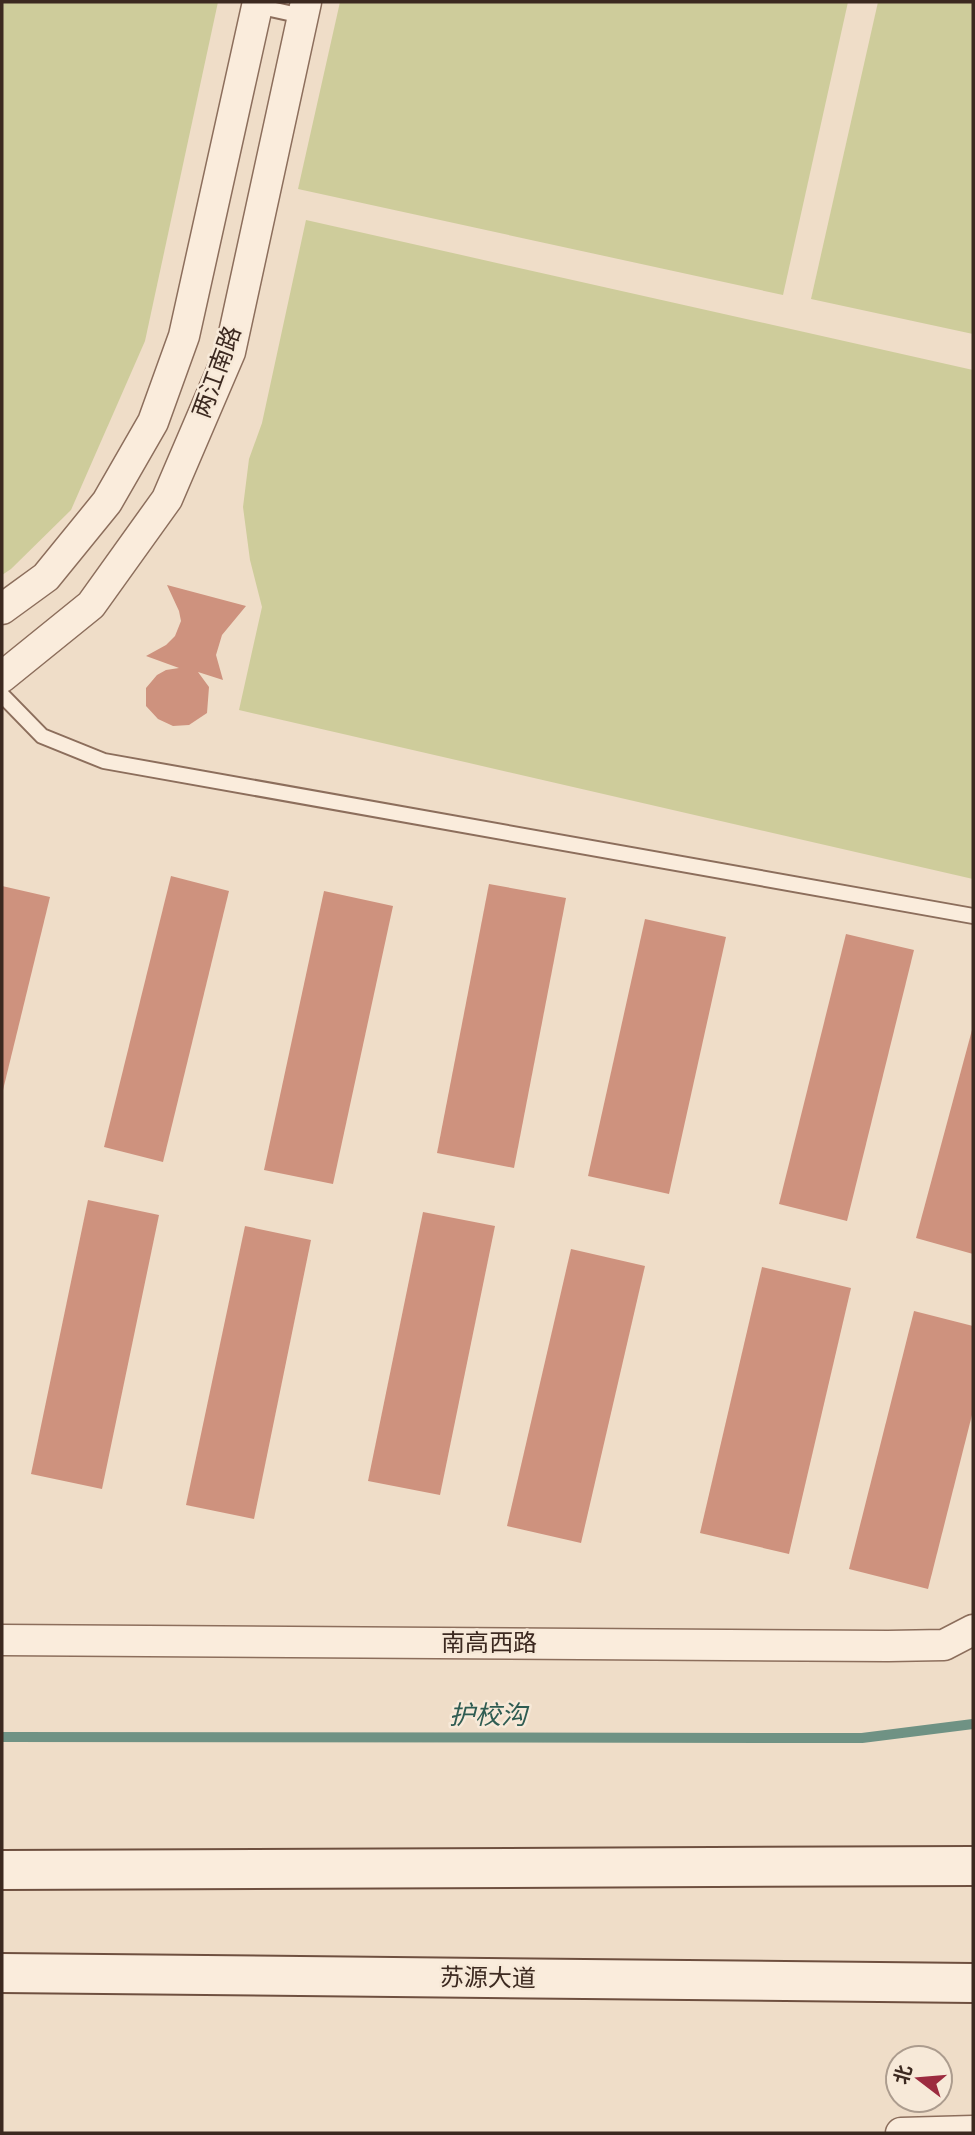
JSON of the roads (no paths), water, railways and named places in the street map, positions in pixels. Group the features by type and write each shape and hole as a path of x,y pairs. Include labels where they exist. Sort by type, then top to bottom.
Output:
{"main road":[{"path":"2,1870 973,1866"},
{"name":"苏源大道","path":"2,1973 973,1983"}],"street":[{"name":"两江南路","path":"2,609 46,577 107,502 153,422 184,336 257,4"},
{"name":"两江南路","path":"2,677 91,605 167,499 230,352 304,9"},
{"name":"南高西路","path":"2,1640 888,1646 944,1645 973,1630"},
{"path":"901,2133 973,2131"}],"lane":[{"path":"257,4 304,9"},
{"path":"2,695 42,736 104,761 973,916"}],"waterway":[{"name":"护校沟","path":"2,1737 862,1738 973,1724"}]}
